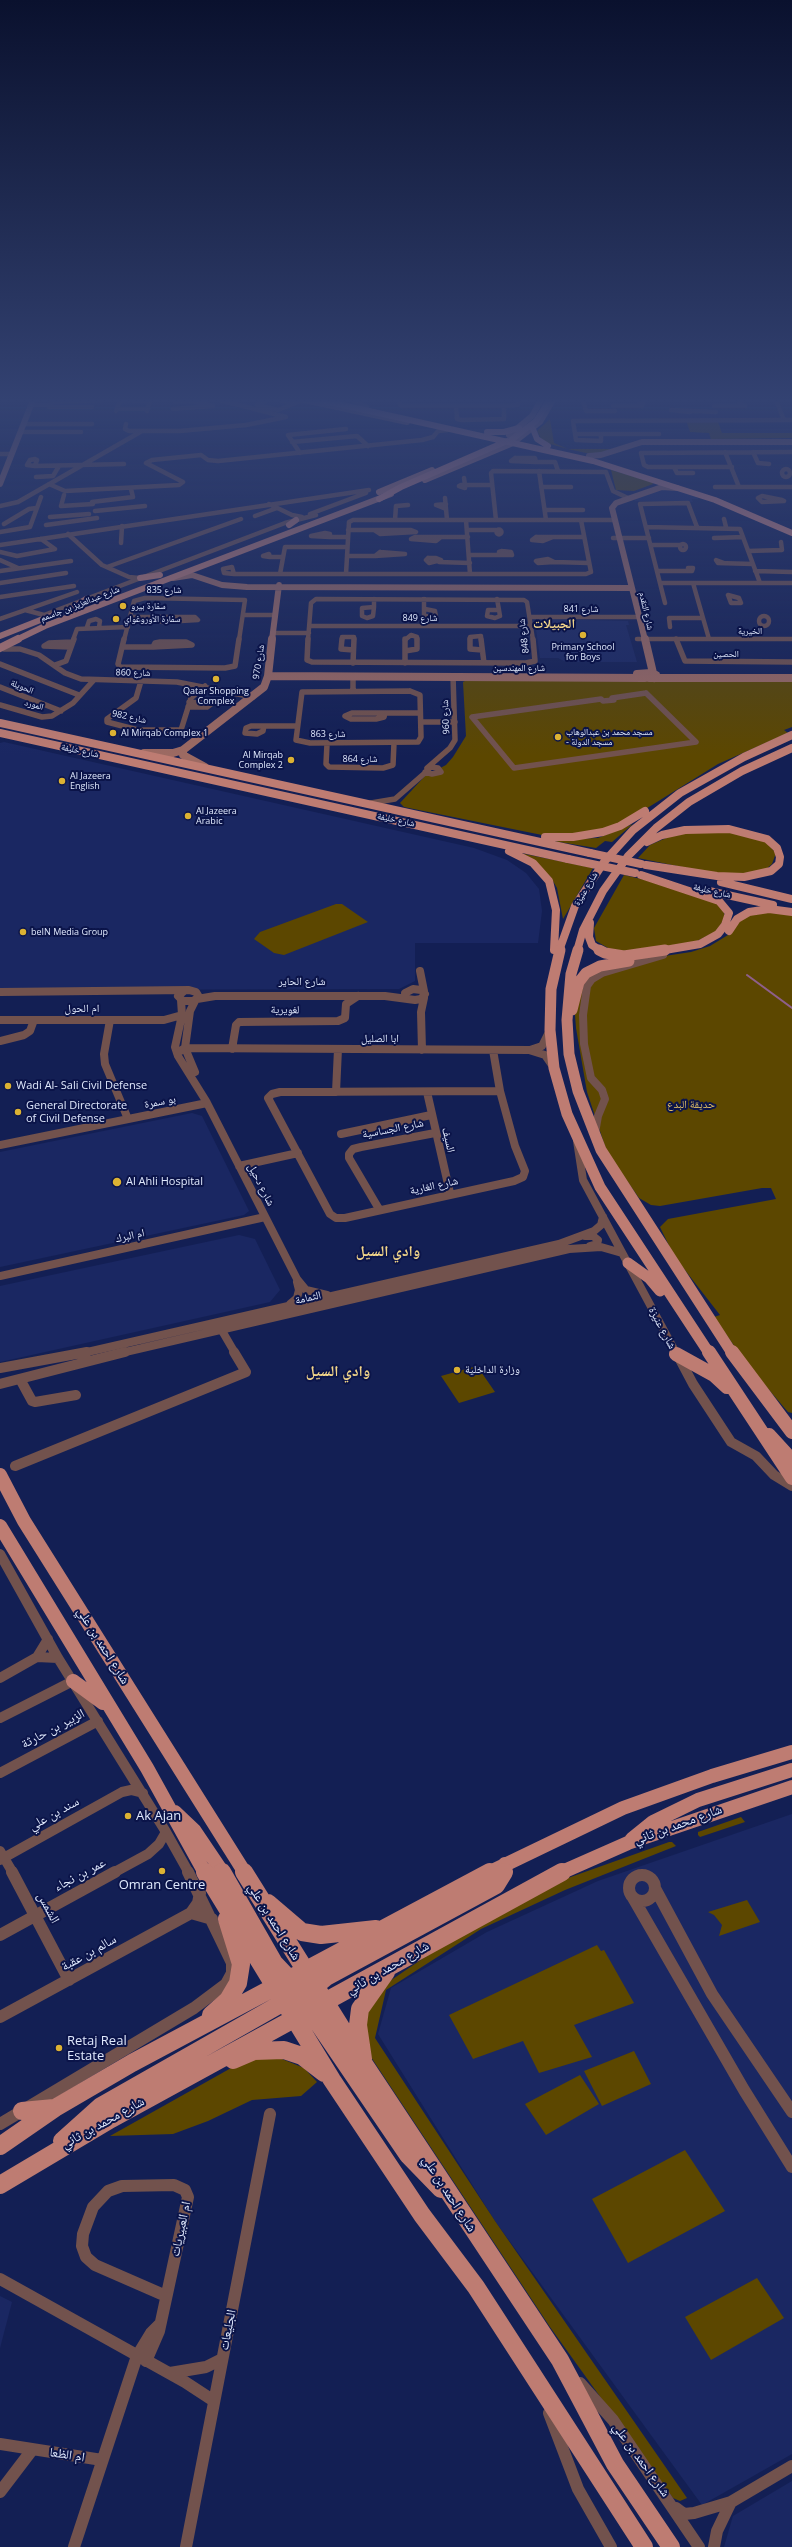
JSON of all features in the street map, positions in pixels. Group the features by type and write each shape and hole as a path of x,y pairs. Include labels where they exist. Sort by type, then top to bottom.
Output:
{"highway":[{"path":"761,519 792,533"},
{"path":"768,519 792,528"}],"main road":[{"path":"289,525 293,519"},
{"name":"شارع عبدالعزيز بن جاسمم","path":"0,636 302,519"},
{"name":"شارع عبدالعزيز بن جاسمم","path":"1,649 28,634 327,519"},
{"path":"140,578 160,575"},
{"path":"74,607 87,598"},
{"name":"شارع خليفة","path":"0,723 205,766 366,803 467,824 792,899"},
{"path":"0,728 42,736 83,741"},
{"name":"شارع خليفة","path":"0,733 638,874 792,910"},
{"name":"شارع عنيزة","path":"792,735 744,758 680,793 638,826 604,862 572,914 556,961 551,989 550,1030 554,1068 567,1114 577,1140 615,1212 792,1478"},
{"path":"0,736 32,741"},
{"name":"شارع عنيزة","path":"792,748 758,763 694,799 656,828 630,854 593,908 581,934 573,961 568,996 567,1020 572,1068 578,1092 594,1136 632,1203 701,1307 743,1368 792,1432"},
{"path":"467,824 543,836 585,836 620,826 662,801 680,793"},
{"path":"630,854 662,835 692,829 716,828 738,830 763,837 774,844 780,857 778,864 771,871 744,877 717,876 644,865"},
{"path":"456,834 524,857 533,863 549,881 556,910 553,948 556,961"},
{"path":"593,908 589,934 590,942 599,950 618,956 639,956 691,946 712,938 726,925 729,913 719,901 638,874"},
{"path":"567,1020 571,1013 579,982 586,973 600,966 663,955 711,944 728,932 739,916 749,912 769,909 792,910"},
{"path":"625,1258 649,1278 660,1290 672,1296"},
{"path":"676,1354 708,1371 736,1392"},
{"path":"761,1430 780,1445 792,1460"},
{"name":"شارع احمد بن علي","path":"0,1476 24,1521 305,1970"},
{"name":"شارع احمد بن علي","path":"0,1526 112,1710 222,1903 299,1995 364,2064 449,2195 560,2360 615,2464 671,2547"},
{"path":"74,1681 112,1710"},
{"path":"299,1995 305,1970 505,1864 623,1808 712,1776 792,1752"},
{"path":"628,1843 640,1831 673,1811 729,1789 792,1770"},
{"name":"شارع محمد بن ثاني","path":"0,2146 55,2108 197,2027 389,1968 522,1892 574,1866 628,1843 710,1813 792,1787"},
{"path":"167,1805 194,1830 226,1878 274,1963 299,1995 408,2155 424,2174 449,2195"},
{"path":"44,2157 102,2106 299,1995 329,1975 496,1885 503,1875 505,1864"},
{"path":"254,1890 302,1932 321,1935 342,1934 385,1928"},
{"path":"197,2027 228,2000 238,1983 241,1964 222,1903"},
{"path":"364,2064 358,2025 360,2009 389,1968"},
{"name":"شارع محمد بن ثاني","path":"0,2185 44,2157 196,2071 294,2019 299,1995"},
{"path":"294,2019 332,2080 422,2215 476,2287 644,2547"},
{"path":"196,2071 213,2070 254,2051 275,2049 302,2056 332,2080"},
{"path":"22,2111 55,2108"}],"street":[{"path":"4,524 13,519"},
{"path":"0,532 30,527 33,519"},
{"path":"46,525 86,519"},
{"path":"98,519 102,529"},
{"path":"0,545 170,519"},
{"path":"107,567 241,519"},
{"name":"شارع عبدالعزيز بن جاسمم","path":"140,578 216,552 290,519"},
{"path":"644,519 665,602"},
{"path":"694,519 697,527"},
{"path":"346,574 348,530 351,520 612,520"},
{"path":"466,520 470,574"},
{"path":"234,574 586,574 591,572 581,520"},
{"name":"شارع التقدم","path":"612,520 640,639 644,675"},
{"path":"724,520 726,527"},
{"path":"121,543 122,526"},
{"path":"646,527 726,527 740,529 760,583"},
{"path":"348,530 374,530 411,530 416,532 380,534 374,530"},
{"path":"467,530 496,530"},
{"path":"68,534 107,567 130,580 140,578"},
{"path":"330,537 348,537"},
{"path":"441,538 436,541 415,541 411,539 415,537 468,538"},
{"path":"552,537 584,538"},
{"path":"0,552 17,556 55,549 41,538"},
{"path":"616,538 649,538"},
{"path":"714,538 743,538"},
{"path":"748,551 782,550 784,548 781,542"},
{"path":"651,545 680,545"},
{"path":"280,574 284,548 347,547"},
{"path":"347,556 375,556 403,556 405,554 380,552 375,556"},
{"path":"469,555 499,555"},
{"path":"270,557 282,557"},
{"path":"0,560 18,568"},
{"path":"0,571 71,561"},
{"path":"439,562 470,562"},
{"path":"554,562 589,563"},
{"path":"206,578 197,572 211,563"},
{"path":"724,563 752,564"},
{"path":"0,583 65,571 77,592 87,598"},
{"path":"657,571 688,571"},
{"path":"755,571 792,572"},
{"path":"406,574 406,587"},
{"path":"168,579 190,575 236,587 627,587"},
{"name":"شارع عبدالعزيز بن جاسمم","path":"25,610 37,615 44,615 130,580"},
{"path":"660,583 792,583"},
{"path":"693,583 709,639"},
{"path":"723,583 729,597 740,600"},
{"path":"0,597 74,586"},
{"name":"شارع 970","path":"144,753 167,753 183,750 254,697 266,684 279,586"},
{"path":"58,588 71,594 87,598"},
{"path":"0,619 77,592"},
{"name":"شارع 835","path":"145,598 241,599 245,600 243,615 235,666 228,668 120,667 118,664 134,601 145,598"},
{"path":"374,599 374,607"},
{"name":"شارع 848","path":"374,599 497,599 526,601 530,617 535,659 533,662 484,663 353,663 308,661 311,603 314,600 374,599"},
{"path":"424,599 424,609"},
{"path":"497,599 499,610"},
{"path":"243,615 275,615"},
{"path":"131,617 159,617 195,617 198,620 191,622 163,622 160,621 159,617"},
{"name":"شارع 841","path":"530,617 635,618"},
{"path":"761,626 770,620 762,617 759,620 761,626 766,639"},
{"path":"670,627 669,618 702,618"},
{"name":"شارع 849","path":"310,626 531,626"},
{"path":"55,665 66,661 77,629 87,627 128,627"},
{"path":"273,633 309,633"},
{"name":"شارع عبدالعزيز بن جاسمم","path":"1,649 15,643 28,634"},
{"name":"شارع التقدم","path":"640,639 654,675"},
{"name":"الخيرية","path":"640,639 792,639"},
{"name":"الحصين","path":"676,639 682,660 687,662 792,662"},
{"path":"123,647 186,648 192,645 186,642 158,642 153,647"},
{"path":"15,643 15,646 20,649"},
{"name":"شارع 860","path":"1,649 20,649 40,655 69,676 93,681 184,683 254,697"},
{"path":"353,650 353,663"},
{"path":"482,650 484,663"},
{"path":"405,651 405,663"},
{"path":"0,664 79,695"},
{"path":"184,683 188,668"},
{"path":"644,675 792,677"},
{"name":"شارع المهندسين","path":"268,676 442,677 455,679 644,675"},
{"name":"شارع المهندسين","path":"393,677 455,679 644,675"},
{"path":"353,677 353,691"},
{"name":"شارع 960","path":"395,799 453,745 456,738 455,679"},
{"name":"شارع 960","path":"426,770 438,774 441,771 438,768 461,740 455,679"},
{"name":"المورد","path":"0,705 46,718 61,711 93,681"},
{"name":"شارع 982","path":"141,682 137,697 107,719 106,722 138,730 178,731 184,727 190,698 205,686"},
{"name":"الحويلة","path":"0,687 61,711"},
{"name":"شارع 863","path":"353,691 417,692 420,695 420,713 421,722 419,740 394,743 327,744 298,742 296,740 300,693 353,691"},
{"path":"646,693 696,742 514,768 472,717 601,699 603,701 646,693"},
{"path":"385,713 384,717 376,719 351,719 345,716 352,713 385,713 420,713"},
{"name":"شارع خليفة","path":"0,719 79,737 83,741"},
{"path":"421,722 455,722"},
{"path":"264,726 296,726"},
{"name":"شارع 864","path":"327,744 326,764 329,766 383,768 393,765 394,743"},
{"path":"183,750 183,755 205,766"},
{"path":"167,753 188,758"},
{"path":"366,803 385,802 395,799 397,806 403,811"},
{"path":"594,1136 598,1116 605,1099 602,1090 591,1078 584,1044 583,1015 587,986 592,979 602,973 663,955"},
{"path":"408,994 421,974 424,994 421,1012 422,1050"},
{"path":"0,992 183,992 196,997"},
{"path":"181,1048 179,1026 182,1015 179,994 183,992"},
{"path":"408,994 424,994"},
{"path":"408,994 424,994"},
{"path":"408,994 421,1012"},
{"name":"شارع الحاير","path":"196,997 358,996 408,994"},
{"name":"شارع الحاير","path":"196,997 408,994"},
{"path":"0,996 159,996 180,999 196,997"},
{"path":"333,996 346,1004 358,996"},
{"name":"شارع دحيل","path":"196,997 191,1007 181,1048 198,1091 206,1102 296,1279 299,1290 297,1298 287,1306"},
{"name":"لغويرية","path":"232,1049 236,1025 240,1022 338,1021 346,1018 346,1004"},
{"name":"ام الحول","path":"0,1020 164,1020 182,1015"},
{"path":"0,1041 24,1035 30,1030 34,1020"},
{"path":"110,1020 104,1054 105,1064 128,1119"},
{"name":"ام الحول","path":"164,1020 179,1026"},
{"path":"529,1050 542,1046 550,1030"},
{"name":"شارع دحيل","path":"181,1048 205,1093 206,1102"},
{"name":"ابا الصليل","path":"181,1048 529,1050 544,1055 554,1068"},
{"path":"188,1059 201,1049"},
{"path":"336,1092 338,1050"},
{"name":"شارع الغارية","path":"494,1050 500,1091 524,1174 514,1181 450,1193 345,1218 332,1216 269,1097 277,1092 500,1091"},
{"path":"184,1108 195,1100 198,1091"},
{"name":"السيف","path":"427,1092 435,1133 450,1193"},
{"name":"بو سمرة","path":"0,1145 184,1108 206,1102"},
{"path":"341,1134 431,1115"},
{"name":"شارع الجساسية","path":"379,1209 349,1154 353,1149 361,1146 435,1133"},
{"name":"شارع عنيزة","path":"577,1140 582,1177 676,1354 731,1442 756,1456 774,1475 792,1486"},
{"path":"239,1166 298,1153"},
{"name":"ام البرك","path":"0,1276 264,1217"},
{"name":"الثمامة","path":"0,1368 72,1355 559,1244 583,1236 599,1228 603,1217"},
{"path":"581,1248 599,1241 593,1236 583,1236"},
{"name":"الثمامة","path":"0,1384 59,1367 221,1329 581,1248 601,1247 625,1258"},
{"name":"شارع دحيل","path":"296,1279 306,1290 334,1295"},
{"path":"15,1466 246,1372 221,1329"},
{"path":"17,1366 5,1370 3,1374 8,1379 20,1379 32,1401 35,1402 76,1395"},
{"path":"0,1554 2,1565 166,1832 200,1894 232,1963 232,1973 226,1984 194,2008 0,2124"},
{"path":"0,1678 37,1657 48,1639"},
{"path":"37,1657 58,1658"},
{"path":"0,1718 74,1681"},
{"name":"الزبير بن حارثة","path":"0,1773 98,1720"},
{"path":"122,1792 128,1783 130,1773"},
{"path":"122,1792 131,1790 143,1793"},
{"name":"سند بن علي","path":"2,1856 122,1792"},
{"name":"عمر بن نجاء","path":"0,1935 148,1854 159,1844 166,1832"},
{"name":"الشمس","path":"2,1856 36,1914 69,1980"},
{"path":"792,2112 712,1994 672,1923 652,1880 637,1876 628,1883 629,1892 744,2090 792,2167"},
{"path":"632,1896 647,1900 653,1897 656,1890"},
{"path":"200,1894 198,1903 192,1913 212,1919"},
{"name":"سالم بن عقبة","path":"0,2017 192,1913"},
{"name":"الجليعات","path":"186,2547 270,2114"},
{"name":"ام العبيريات","path":"141,2359 155,2343 160,2324 188,2201 187,2193 182,2188 174,2185 122,2186 108,2191 93,2207 83,2234 82,2246 86,2257 95,2265 166,2296"},
{"path":"0,2279 141,2359 170,2373 214,2401"},
{"path":"74,2547 102,2460 141,2359"},
{"path":"170,2373 206,2367 222,2359"},
{"name":"شارع احمد بن علي","path":"560,2360 613,2420 675,2508 699,2547"},
{"path":"535,2378 578,2489 611,2547"},
{"name":"ام الظعا","path":"0,2444 102,2460"},
{"path":"0,2492 32,2450"},
{"path":"675,2508 684,2514 694,2513 732,2502 792,2466"},
{"path":"714,2547 717,2531 732,2502"},
{"path":"601,2531 604,2547"}],"shaded area":[{"name":"Primary School for Boys","path":"543,619 628,621 629,625 626,625 637,662 566,662 558,658 540,658 535,621"},
{"path":"4,742 474,848 507,860 526,873 539,889 542,911 538,943 415,943 415,981 399,989 0,990 0,743"},
{"name":"Al Ahli Hospital","path":"192,1113 202,1116 249,1211 244,1215 0,1267 0,1152"},
{"path":"239,1235 255,1239 280,1290 270,1302 0,1362 0,1286"},
{"path":"792,1814 792,2454 702,2505 495,2221 378,2034 391,1988 487,1932 598,1881"},
{"path":"0,2296 12,2302 0,2348"},
{"path":"792,2481 792,2547 724,2547 733,2516"}],"green space":[{"path":"467,680 792,680 792,727 784,730 788,733 718,764 628,820 605,830 547,836 404,807 400,803 425,776 446,765 453,757 466,736 463,682"},
{"path":"633,824 612,842 605,841 596,848 547,840 598,838"},
{"path":"727,831 766,842 776,853 772,864 765,870 726,876 638,858 650,845 678,833"},
{"path":"520,853 593,868 563,919 557,888 550,876"},
{"path":"624,875 679,888 722,906 725,917 717,931 693,943 615,952 596,941 594,928"},
{"path":"336,904 342,904 368,922 284,955 274,953 254,939 260,932"},
{"name":"حديقة البدع","path":"753,911 792,915 792,1413 788,1412 737,1350 714,1317 720,1315 674,1256 660,1227 668,1219 776,1199 771,1188 762,1188 660,1206 651,1205 639,1198 607,1152 587,1092 576,1028 575,1015 582,980 625,962 691,952 710,946 728,935 735,925"},
{"path":"477,1366 495,1392 459,1403 441,1376"},
{"path":"741,1817 745,1822 700,1837 698,1835 698,1832"},
{"path":"672,1842 676,1846 565,1890 481,1929 386,1990 375,2038 495,2221 687,2498 680,2501 673,2498 550,2327 367,2051 365,2005 381,1987 431,1953 568,1878"},
{"path":"747,1900 760,1922 719,1936 722,1925 714,1915 708,1912"},
{"path":"597,1945 601,1951 604,1950 634,2003 574,2025 592,2057 539,2073 523,2041 473,2059 449,2015"},
{"path":"634,2051 651,2084 602,2106 584,2071"},
{"path":"264,2057 282,2059 304,2068 317,2082 301,2096 252,2100 208,2121 173,2134 110,2136 240,2063"},
{"path":"580,2075 599,2104 546,2135 525,2104"},
{"path":"685,2150 725,2211 628,2263 592,2199"},
{"path":"757,2278 784,2318 711,2360 685,2317"}],"waterway":[{"path":"747,975 792,1008"}],"place":[{"name":"سفارة بيرو","path":"123,606"},
{"name":"سفارة الأوروغواي","path":"116,619"},
{"name":"Primary School for Boys","path":"583,635"},
{"name":"Qatar Shopping Complex","path":"216,679"},
{"name":"Al Mirqab Complex 1","path":"113,733"},
{"name":"مسجد محمد بن عبدالوهاب - مسجد الدولة","path":"558,737"},
{"name":"Al Mirqab Complex 2","path":"291,760"},
{"name":"Al Jazeera English","path":"62,781"},
{"name":"Al Jazeera Arabic","path":"188,816"},
{"name":"beIN Media Group","path":"23,932"},
{"name":"Wadi Al- Sali Civil Defense","path":"8,1086"},
{"name":"General Directorate of Civil Defense","path":"18,1112"},
{"name":"Al Ahli Hospital","path":"117,1182"},
{"name":"وزارة الداخلية","path":"457,1370"},
{"name":"Ak Ajan","path":"128,1816"},
{"name":"Omran Centre","path":"162,1871"},
{"name":"Retaj Real Estate","path":"59,2048"}],"district":[{"name":"الجبيلات","path":"554,624"},
{"name":"وادي السيل","path":"388,1252"},
{"name":"وادي السيل","path":"338,1372"}]}
